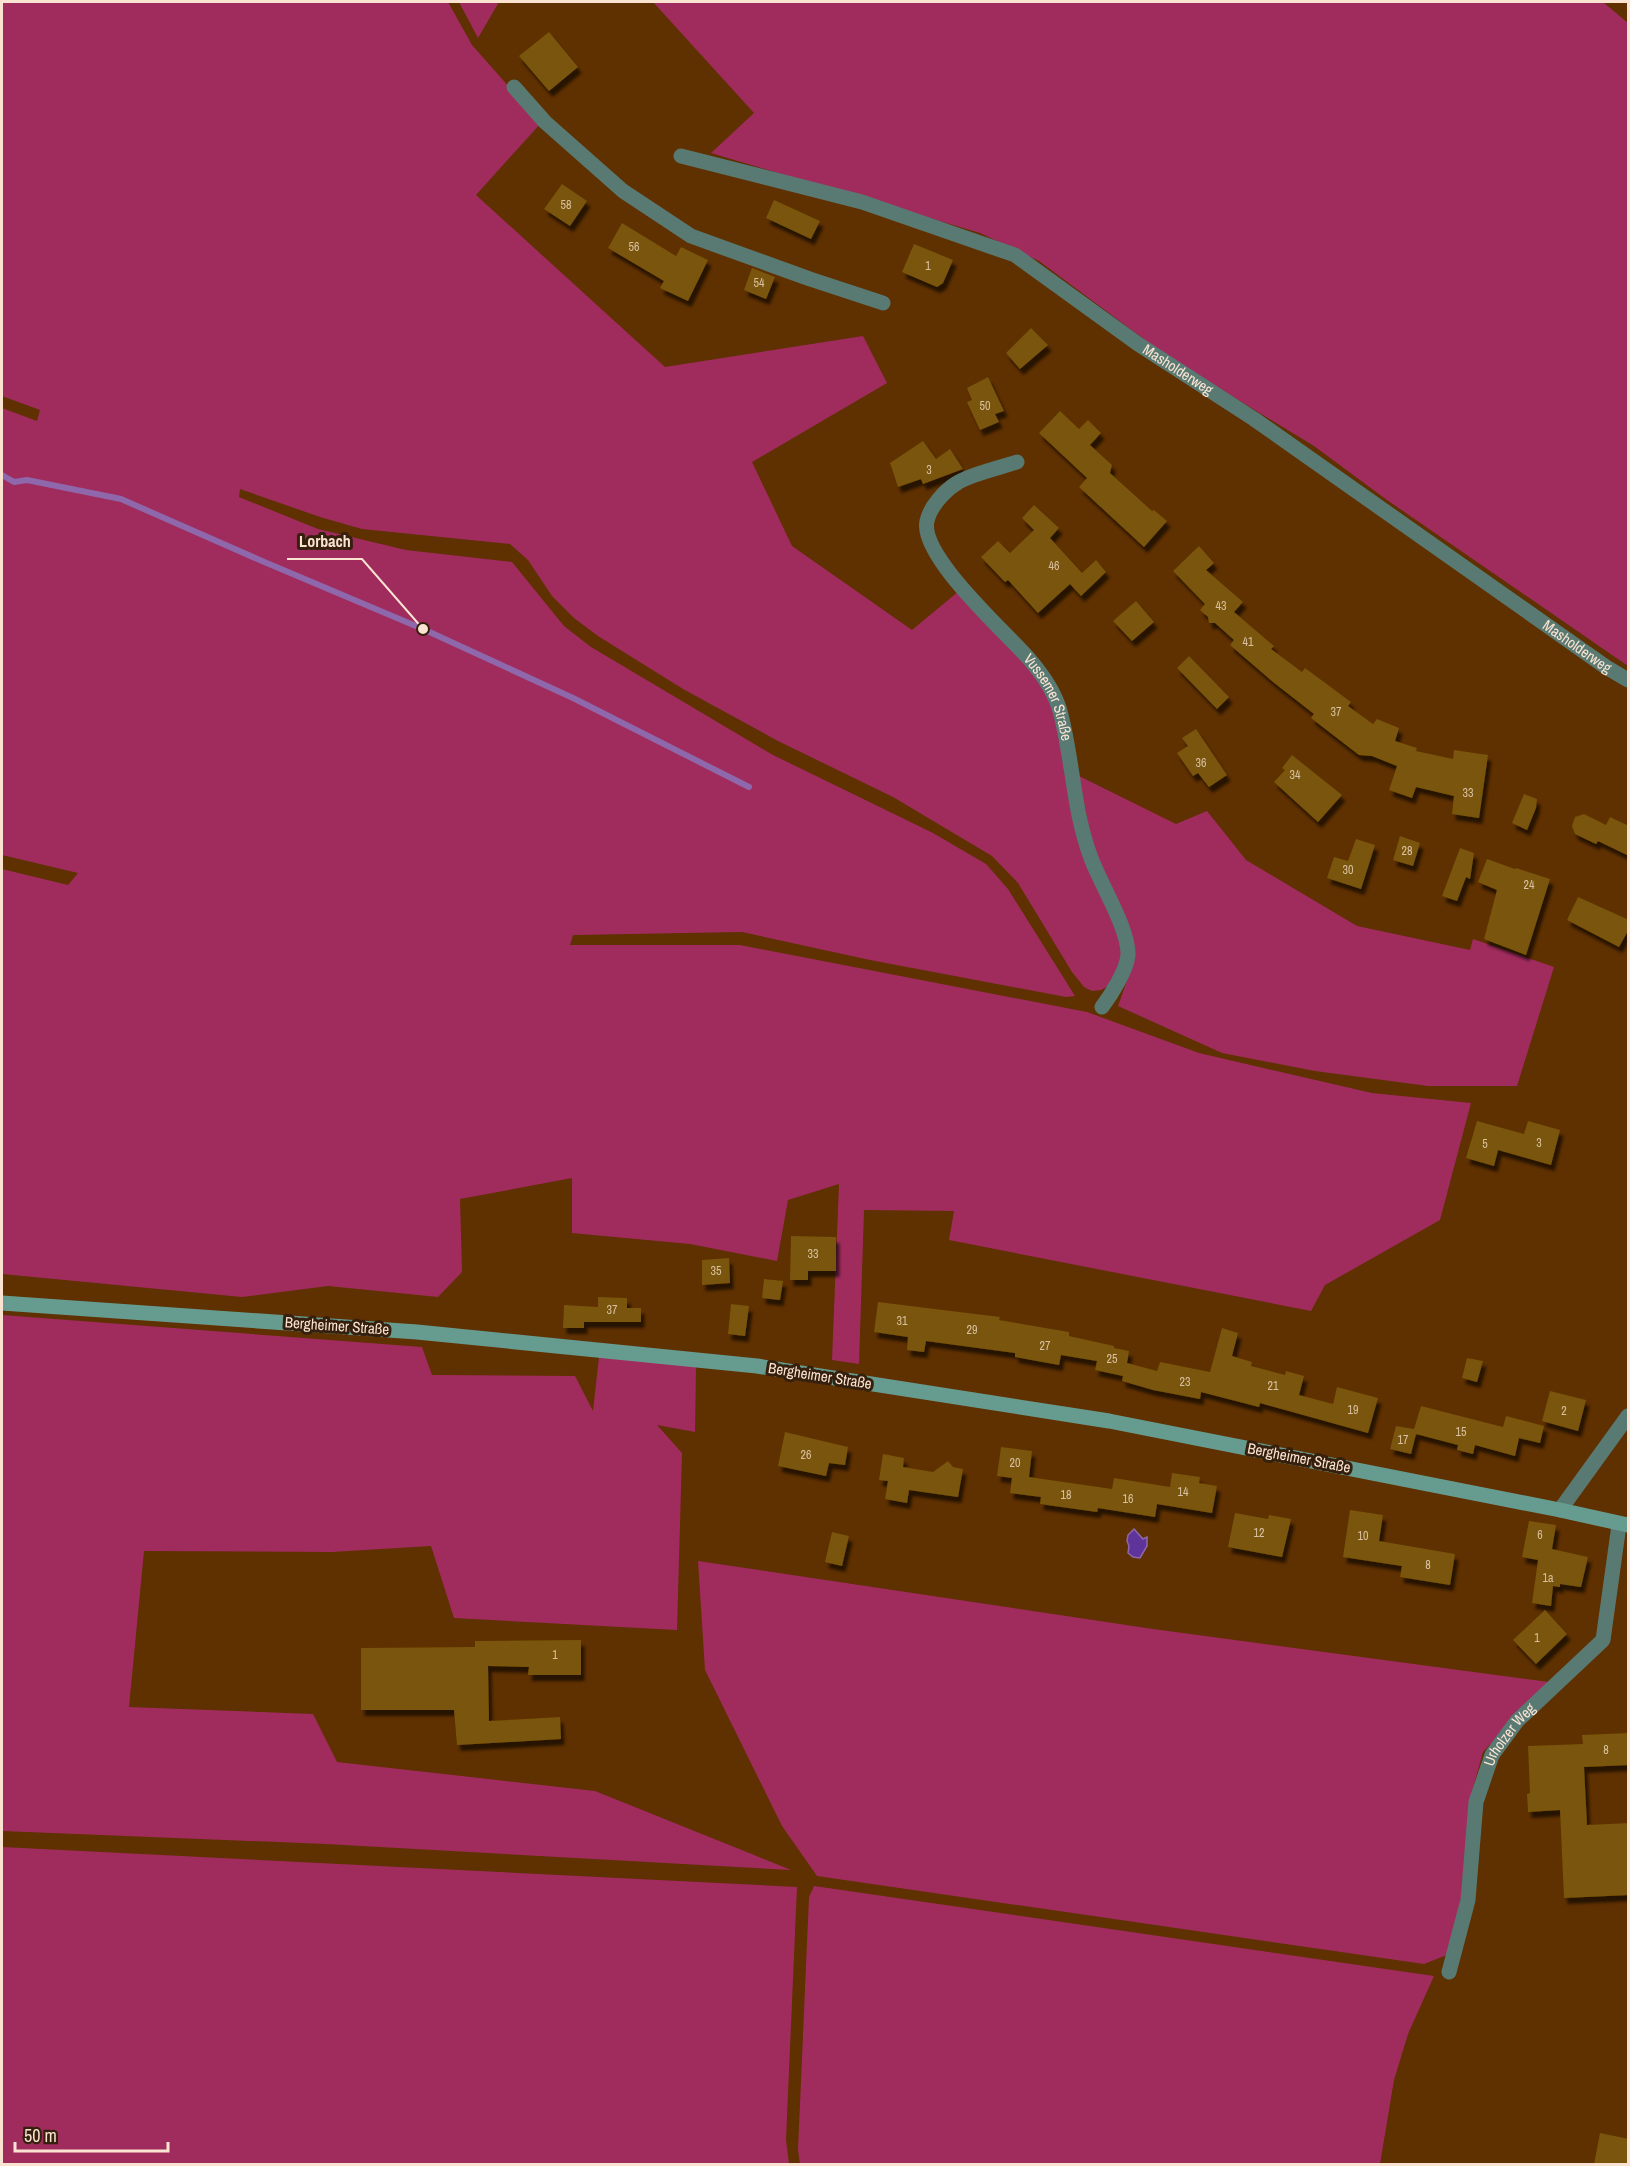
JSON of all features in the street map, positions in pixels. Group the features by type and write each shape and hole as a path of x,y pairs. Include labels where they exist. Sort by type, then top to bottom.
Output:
{"street":[{"path":"514,87 545,122 623,191 691,236 883,303"},
{"name":"Masholderweg","path":"681,156 862,202 1015,255 1138,344 1254,419 1606,667 1629,680"},
{"name":"Vussemer Straße","path":"1017,462 957,483 932,507 926,523 928,541 962,588 1014,641 1040,673 1059,709 1074,790 1090,856 1123,930 1128,955 1116,988 1102,1007"},
{"name":"Bergheimer Straße","path":"2,1303 417,1332 757,1366 1109,1421 1560,1510 1624,1525"},
{"path":"1560,1510 1629,1416"},
{"name":"Urholzer Weg","path":"1449,1972 1468,1900 1476,1802 1492,1755 1518,1721 1603,1640 1624,1525"}],"shaded area":[{"path":"2,2 448,2 472,45 541,123 476,195 665,367 863,336 887,383 752,462 792,546 912,630 959,591 1037,675 1057,714 1124,955 1110,985 1101,990 1092,991 1084,987 1072,972 1018,883 992,856 893,797 778,741 683,689 598,636 574,618 552,596 528,560 510,544 362,529 240,489 239,497 318,529 406,550 512,562 564,626 591,647 773,755 933,833 986,864 1008,889 1075,996 1066,997 870,960 742,932 573,935 570,945 740,945 1087,1012 1199,1053 1372,1093 1471,1103 1440,1220 1325,1285 1311,1311 949,1240 954,1211 864,1210 859,1364 832,1360 839,1184 788,1200 777,1261 690,1244 572,1233 572,1178 460,1199 462,1272 438,1297 328,1286 242,1297 2,1274 2,869 68,885 78,873 2,855 2,408 37,421 40,410 2,396"},
{"path":"459,2 499,2 478,38"},
{"path":"653,2 1603,2 1628,23 1628,666 1387,500 1314,446 1168,357 1039,261 980,233 711,153 754,113"},
{"path":"1079,776 1176,824 1207,811 1246,860 1357,926 1470,950 1473,939 1554,967 1517,1086 1428,1086 1315,1071 1222,1053 1118,1006 1135,958 1094,853"},
{"path":"2,1315 422,1347 432,1375 575,1376 593,1411 599,1357 696,1366 695,1432 657,1425 682,1453 677,1630 454,1618 431,1546 332,1552 144,1551 129,1707 313,1714 337,1762 595,1791 791,1870 326,1844 2,1831"},
{"path":"1134,1529 1143,1539 1147,1537 1147,1546 1140,1558 1128,1553 1128,1535"},
{"path":"698,1561 1153,1629 1549,1682 1483,1752 1470,1799 1461,1898 1447,1955 1424,1964 817,1876 782,1826 705,1670"},
{"path":"2,1847 797,1887 786,2140 789,2164 2,2164"},
{"path":"814,1886 1434,1976 1408,2034 1394,2080 1380,2164 800,2164 798,2150 809,1897"}],"building":[{"path":"549,32 578,67 549,91 519,56"},
{"path":"562,184 587,201 570,226 544,209"},
{"path":"774,200 820,221 811,239 766,218"},
{"path":"622,223 676,256 681,247 708,260 688,301 660,288 664,281 608,248"},
{"path":"914,244 953,260 943,283 937,287 902,272"},
{"path":"752,268 775,277 766,299 744,290"},
{"path":"1031,328 1048,345 1020,369 1006,353"},
{"path":"988,377 1004,411 995,414 999,422 980,430 967,402 972,400 967,388"},
{"path":"1060,411 1079,429 1088,420 1101,433 1090,445 1112,465 1110,473 1152,511 1154,510 1167,521 1144,547 1079,487 1087,478 1039,433"},
{"path":"923,441 936,459 950,449 963,469 923,484 921,479 898,487 890,463"},
{"path":"1034,505 1059,528 1050,538 1082,573 1096,560 1106,572 1081,596 1070,584 1038,613 1008,580 1005,582 981,557 998,541 1010,553 1034,530 1022,518"},
{"path":"1199,546 1214,563 1206,570 1243,602 1234,612 1274,646 1271,649 1302,672 1305,668 1351,702 1348,706 1373,724 1377,719 1399,728 1395,741 1417,748 1416,751 1453,759 1454,750 1488,755 1479,818 1452,814 1454,796 1416,787 1412,798 1389,790 1397,766 1372,756 1359,755 1311,718 1314,714 1230,645 1234,640 1215,623 1209,623 1208,617 1200,610 1205,604 1173,571"},
{"path":"1136,601 1154,622 1132,641 1113,621"},
{"path":"1189,656 1229,697 1217,709 1177,668"},
{"path":"1196,729 1227,775 1209,787 1198,773 1193,776 1177,753 1188,746 1182,738"},
{"path":"1292,755 1342,795 1318,822 1274,782 1285,770 1282,768"},
{"path":"1524,794 1537,799 1536,808 1527,830 1512,823"},
{"path":"1584,814 1606,825 1610,817 1629,826 1629,856 1598,841 1596,844 1575,834 1572,826 1575,817"},
{"path":"1400,836 1420,843 1413,866 1393,860"},
{"path":"1356,839 1375,845 1361,889 1327,878 1334,857 1348,861"},
{"path":"1460,848 1474,853 1470,879 1466,877 1457,901 1442,896"},
{"path":"1487,859 1550,879 1526,955 1484,939 1497,890 1478,882"},
{"path":"1578,897 1629,920 1629,929 1619,947 1567,920"},
{"path":"1477,1121 1524,1134 1528,1121 1560,1130 1551,1165 1498,1150 1494,1166 1466,1158"},
{"path":"791,1236 836,1237 836,1271 808,1271 808,1280 790,1280"},
{"path":"729,1258 730,1283 702,1285 702,1260"},
{"path":"764,1279 783,1281 780,1300 762,1298"},
{"path":"598,1297 627,1298 627,1308 641,1308 641,1322 584,1322 584,1328 563,1328 564,1305 598,1307"},
{"path":"878,1302 1000,1317 999,1320 1069,1332 1069,1336 1129,1351 1127,1363 1157,1371 1160,1362 1210,1372 1222,1328 1238,1333 1232,1356 1252,1362 1251,1366 1285,1375 1286,1371 1304,1376 1299,1395 1333,1404 1337,1387 1378,1398 1368,1433 1260,1403 1259,1407 1201,1392 1200,1399 1153,1390 1122,1381 1123,1376 1095,1370 1097,1361 1061,1355 1059,1365 1015,1357 1015,1353 926,1341 924,1352 907,1350 908,1337 874,1332"},
{"path":"731,1304 749,1306 745,1336 728,1334"},
{"path":"1467,1358 1483,1361 1477,1382 1462,1378"},
{"path":"1550,1391 1586,1400 1578,1431 1542,1421"},
{"path":"1421,1406 1503,1427 1506,1416 1544,1426 1540,1443 1519,1438 1515,1456 1475,1445 1473,1454 1457,1450 1458,1445 1416,1434 1411,1454 1390,1449 1396,1426 1414,1429"},
{"path":"785,1432 848,1447 845,1465 829,1463 826,1476 778,1466"},
{"path":"1001,1447 1032,1451 1029,1477 1112,1489 1114,1478 1170,1487 1172,1473 1200,1477 1199,1483 1217,1486 1212,1513 1157,1504 1155,1517 1098,1508 1097,1512 1040,1504 1041,1497 1010,1493 1012,1478 997,1476"},
{"path":"883,1454 904,1458 903,1467 933,1472 948,1461 953,1467 963,1469 958,1497 909,1490 907,1503 885,1499 888,1481 879,1480"},
{"path":"1350,1510 1383,1515 1379,1541 1455,1554 1450,1585 1400,1577 1402,1566 1343,1557"},
{"path":"1235,1513 1268,1519 1269,1515 1291,1519 1282,1557 1228,1547"},
{"path":"1529,1521 1556,1525 1552,1549 1588,1557 1581,1587 1560,1584 1560,1587 1553,1586 1551,1606 1532,1603 1538,1560 1522,1557"},
{"path":"832,1532 849,1536 842,1566 825,1562"},
{"path":"1545,1610 1567,1634 1536,1664 1513,1640"},
{"path":"581,1640 581,1675 528,1675 529,1667 488,1666 489,1721 560,1717 561,1739 457,1745 454,1710 361,1710 361,1648 475,1647 475,1641"},
{"path":"1629,1733 1629,1765 1584,1767 1587,1825 1629,1823 1629,1895 1564,1898 1560,1810 1528,1812 1527,1794 1530,1793 1528,1746 1583,1744 1582,1735"},
{"path":"1600,2133 1629,2139 1629,2164 1594,2164"}],"waterway":[{"path":"2,475 14,482 27,480 121,499 423,629 573,698 749,787"}],"place":[{"name":"Lorbach","path":"423,629"}]}
